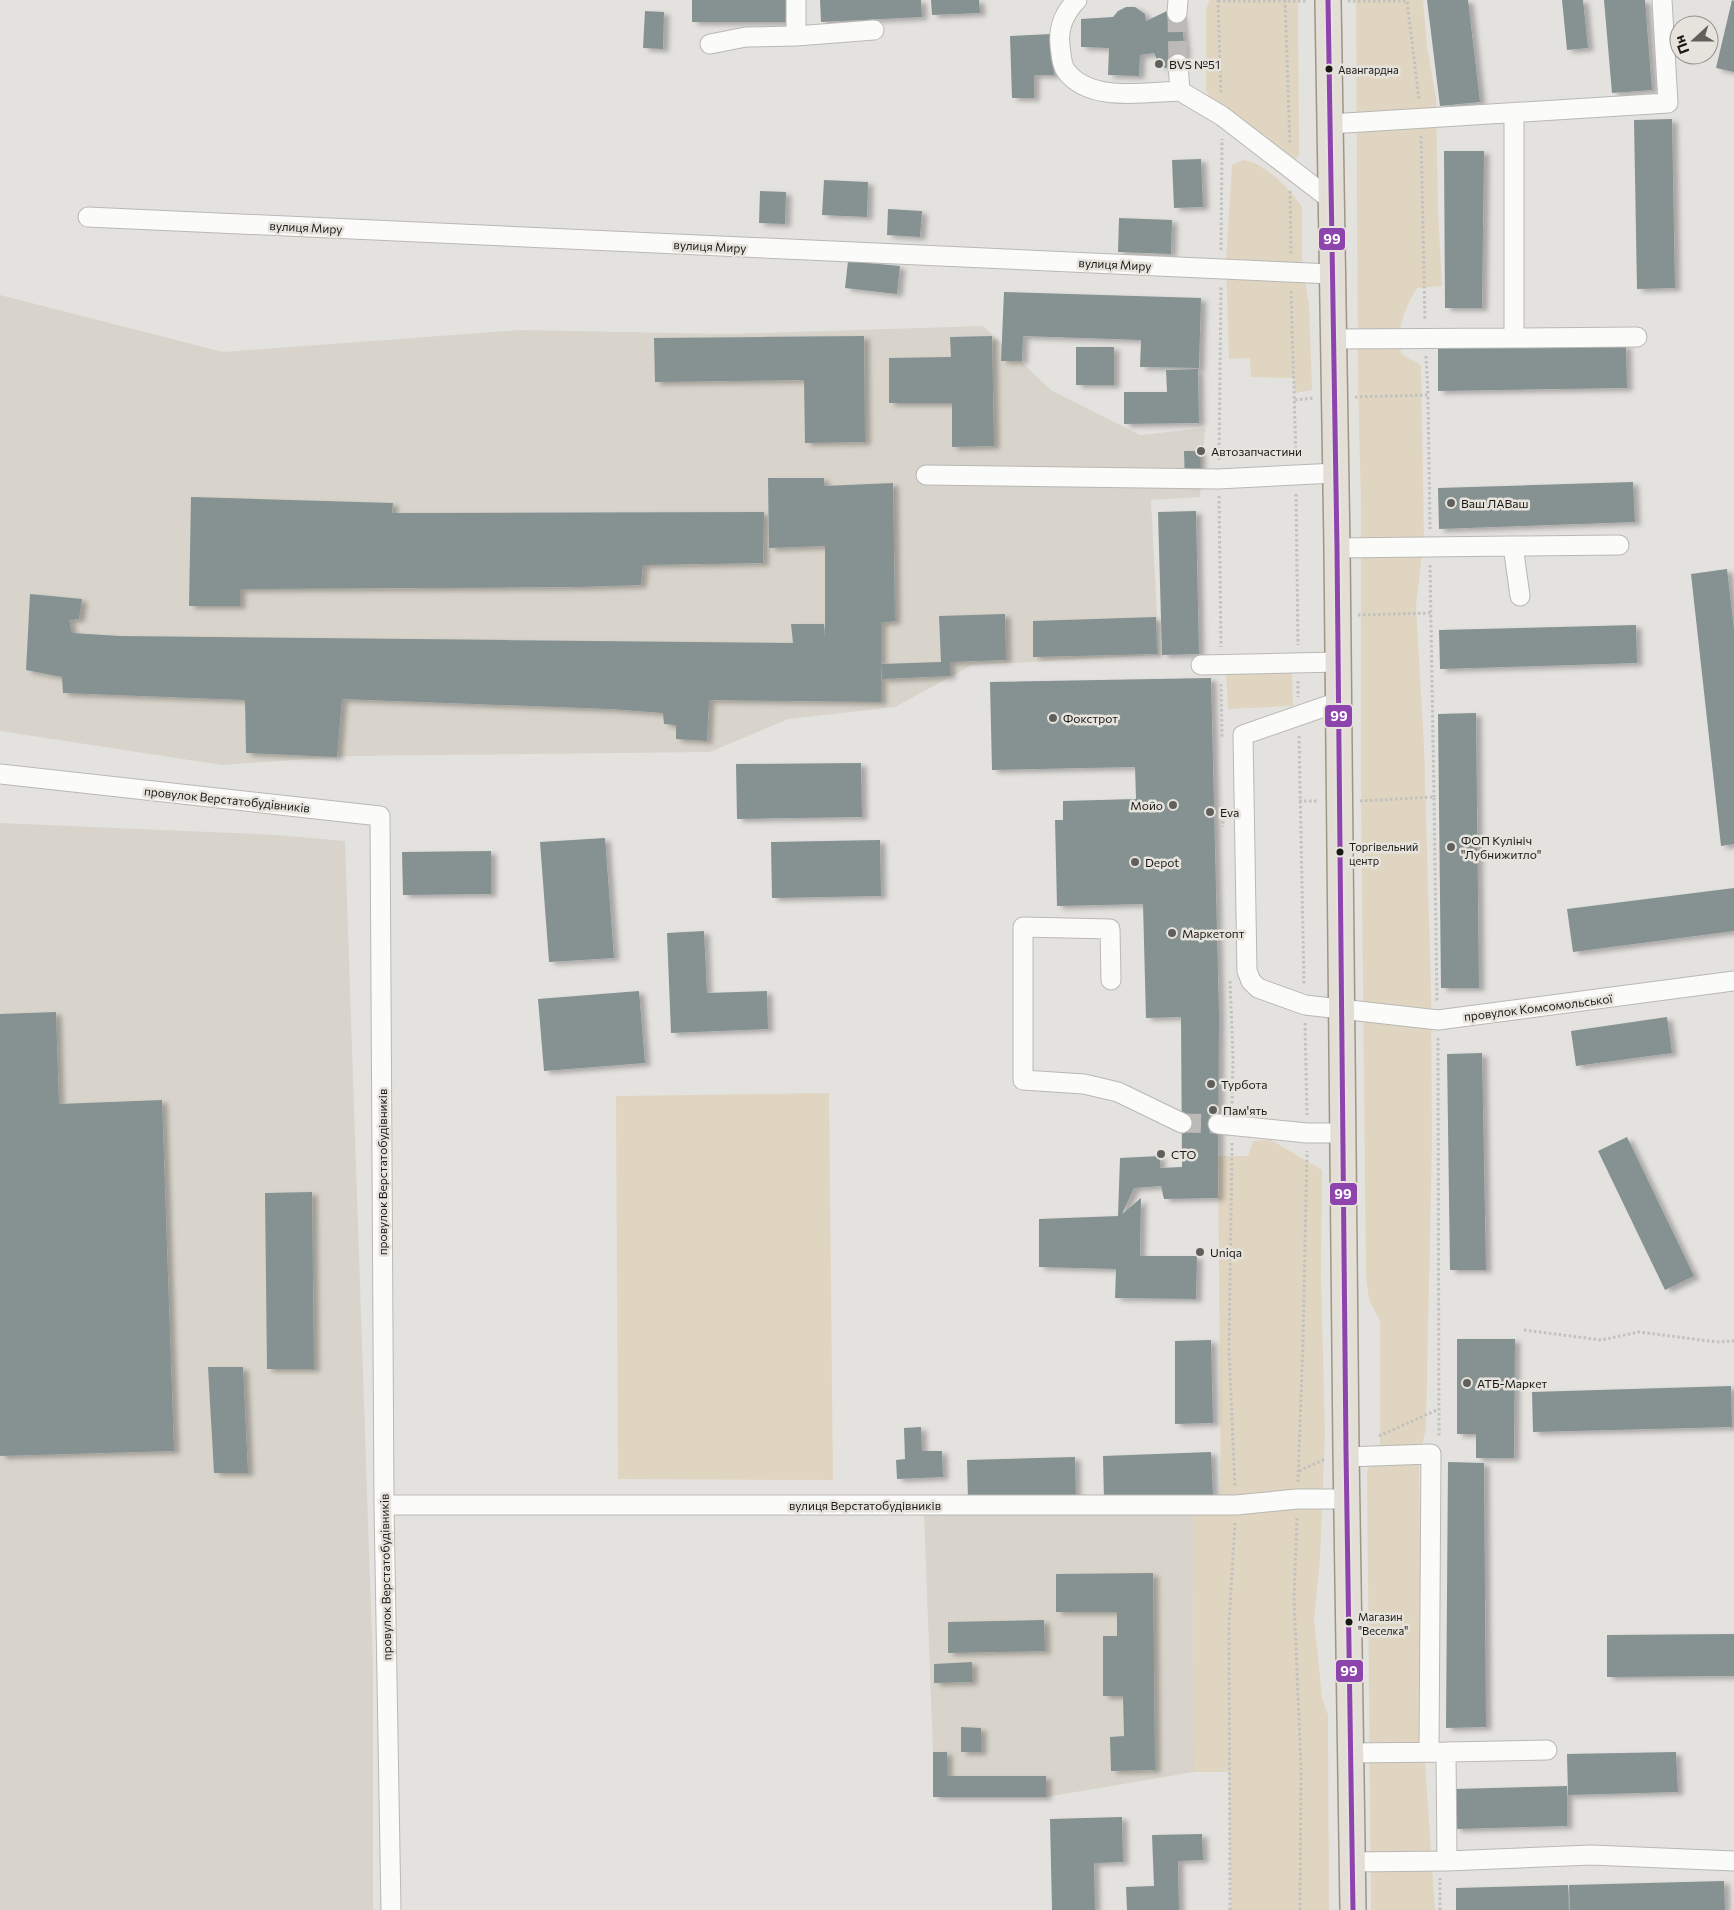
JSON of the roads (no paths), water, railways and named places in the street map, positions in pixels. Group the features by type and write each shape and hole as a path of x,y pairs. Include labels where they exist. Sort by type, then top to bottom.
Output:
{"main road":[{"path":"1328,0 1338,615 1346,1457 1353,1910"}],"street":[{"path":"796,0 796,36"},
{"path":"1078,0 1067,12 1061,24 1060,41 1061,58 1065,70 1075,80 1105,93 1180,91 1222,116 1330,199"},
{"path":"1330,124 1668,103 1662,0"},
{"path":"710,44 746,36 796,36 874,30"},
{"path":"1178,64 1180,91"},
{"path":"1514,113 1514,338"},
{"name":"вулиця Миру","path":"88,217 1332,274"},
{"path":"1334,339 1637,337"},
{"path":"926,475 1218,479 1336,473"},
{"path":"1337,548 1619,545"},
{"path":"1514,546 1520,596"},
{"path":"1200,665 1338,662"},
{"name":"провулок Комсомольської","path":"1338,702 1243,735 1247,971 1251,981 1258,988 1280,998 1305,1005 1438,1020 1734,981"},
{"name":"провулок Верстатобудівників","path":"0,774 380,816 384,1506 391,1910"},
{"path":"1111,980 1110,929 1023,927 1024,1080 1084,1084 1118,1092 1182,1123"},
{"path":"1218,1124 1307,1133 1343,1133"},
{"path":"1346,1457 1431,1454 1438,1752 1444,1861"},
{"name":"вулиця Верстатобудівників","path":"384,1506 1236,1505 1297,1499 1347,1499"},
{"path":"1350,1753 1547,1750"},
{"path":"1351,1862 1444,1861 1591,1855 1734,1860"}],"tunnel":[{"path":"1177,13 1178,64"},
{"path":"1182,1123 1218,1124"}],"place":[{"name":"BVS №51","path":"1159,64"},
{"name":"Авангардна","path":"1329,69"},
{"name":"Автозапчастини","path":"1201,451"},
{"name":"Ваш ЛАВаш","path":"1451,503"},
{"name":"Фокстрот","path":"1053,718"},
{"name":"Мойо","path":"1173,805"},
{"name":"Eva","path":"1210,812"},
{"name":"ФОП Кулініч \"Лубнижитло\"","path":"1451,847"},
{"name":"Торгівельний центр","path":"1340,852"},
{"name":"Depot","path":"1135,862"},
{"name":"Маркетопт","path":"1172,933"},
{"name":"Турбота","path":"1211,1084"},
{"name":"Пам'ять","path":"1213,1110"},
{"name":"СТО","path":"1161,1154"},
{"name":"Uniqa","path":"1200,1252"},
{"name":"АТБ-Маркет","path":"1467,1383"},
{"name":"Магазин \"Веселка\"","path":"1349,1622"}]}
